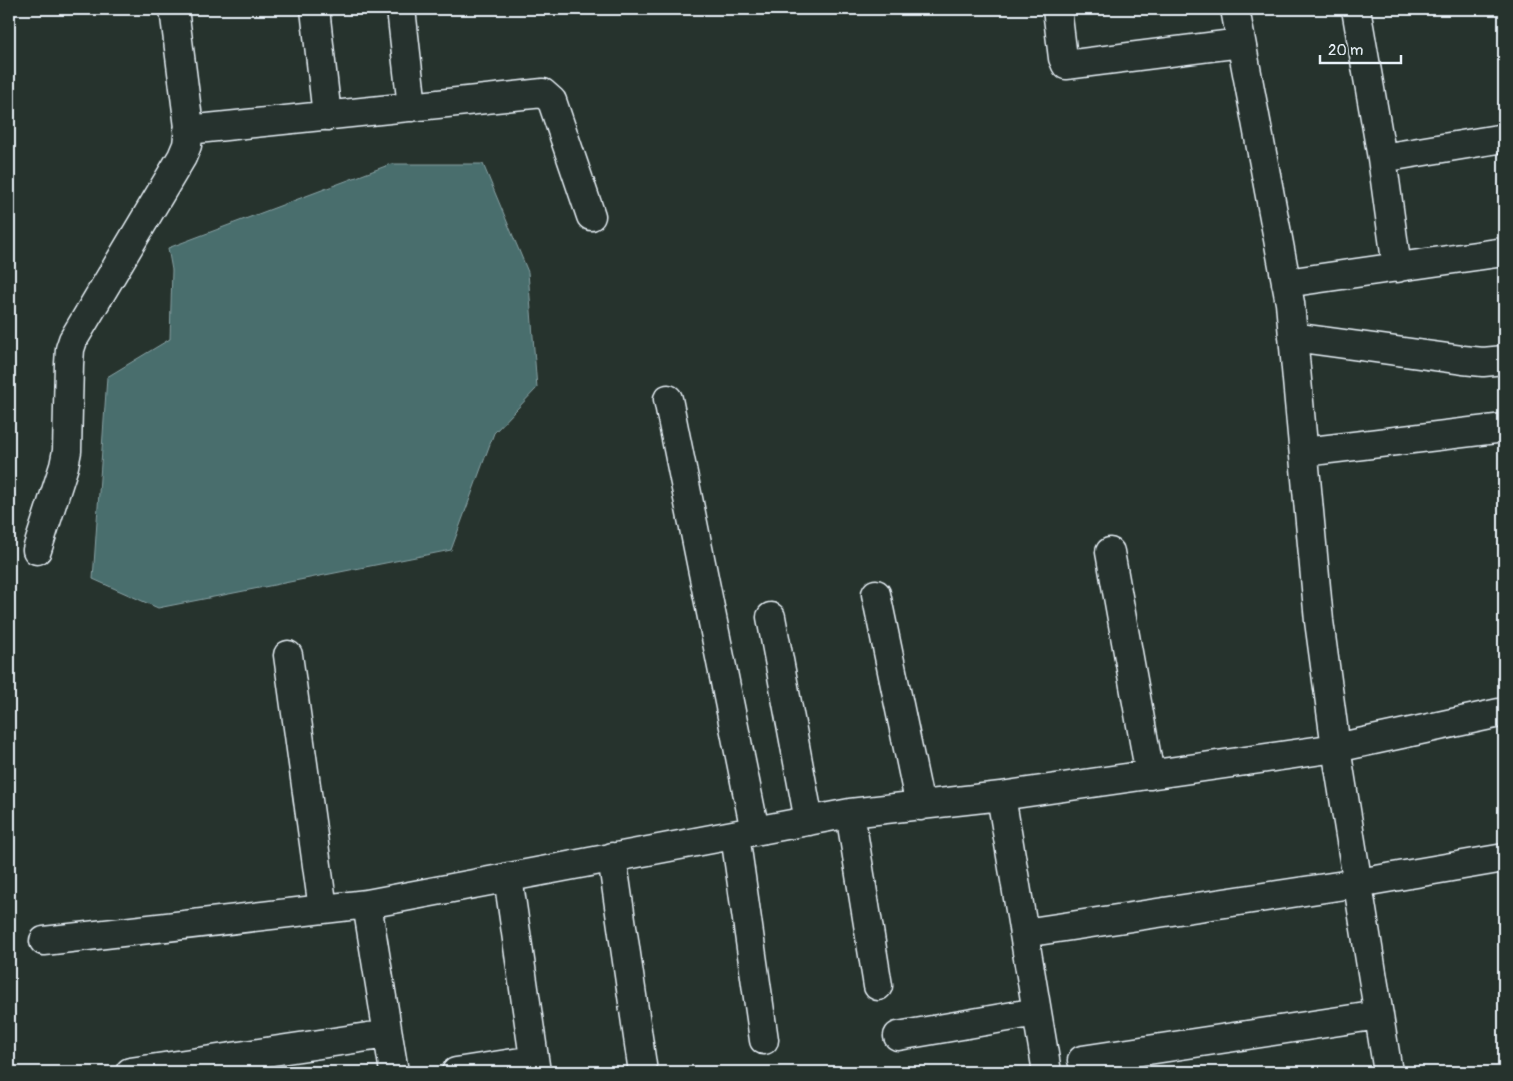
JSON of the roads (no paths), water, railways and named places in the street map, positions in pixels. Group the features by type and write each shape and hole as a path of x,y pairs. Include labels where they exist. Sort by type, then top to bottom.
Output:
{"street":[{"path":"37,550 67,451 69,364 73,340 182,157 187,145 188,130 174,9"},
{"path":"315,9 327,116"},
{"path":"401,9 412,107"},
{"path":"1057,9 1063,58 1066,65 1241,43"},
{"path":"1235,9 1286,283 1293,337 1319,621 1336,748 1388,1072"},
{"path":"1356,9 1382,158 1397,268"},
{"path":"188,130 543,93 552,101 591,216"},
{"path":"1382,158 1504,138"},
{"path":"1286,283 1504,252"},
{"path":"1293,337 1463,360 1504,360"},
{"path":"668,399 745,833 764,1040"},
{"path":"1304,452 1504,428"},
{"path":"1110,552 1150,775"},
{"path":"876,594 920,806"},
{"path":"771,617 809,821"},
{"path":"288,655 322,909"},
{"path":"44,941 367,904 850,813 1002,796 1336,748 1504,712"},
{"path":"1002,796 1047,1072"},
{"path":"850,813 878,986"},
{"path":"612,857 643,1072"},
{"path":"1024,933 1504,858"},
{"path":"456,1072 535,1066 508,877"},
{"path":"367,904 394,1072"},
{"path":"898,1036 1037,1012"},
{"path":"1082,1060 1379,1016"},
{"path":"130,1072 388,1034"}],"water":[{"path":"391,164 483,164 528,272 537,388 494,433 451,550 158,608 93,579 107,377 170,339 172,270 168,248"}]}
